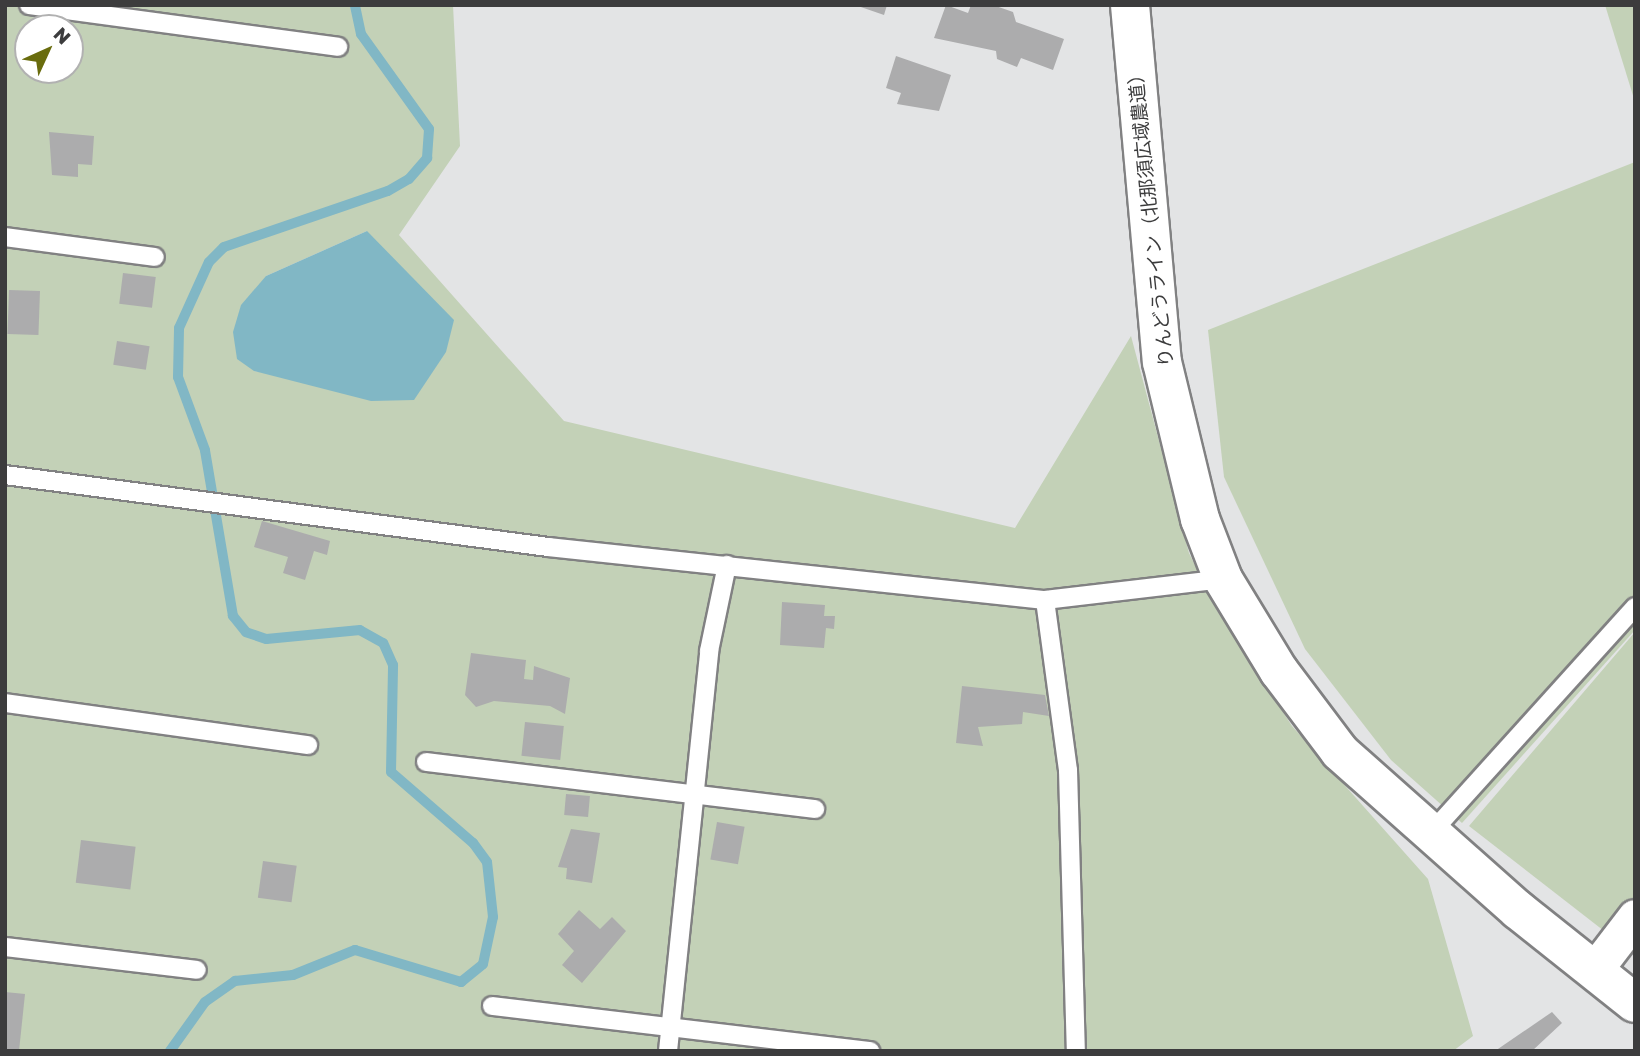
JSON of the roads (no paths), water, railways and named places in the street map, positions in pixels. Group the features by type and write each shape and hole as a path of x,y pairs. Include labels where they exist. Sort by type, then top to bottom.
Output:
{"street":[{"name":"りんどうライン（北那須広域農道）","path":"1130,5 1162,362 1200,519 1223,579 1279,671 1340,752 1430,834 1596,968 1635,1003"},
{"path":"1596,968 1635,918"}],"lane":[{"path":"29,5 338,47"},
{"path":"5,237 155,257"},
{"path":"5,475 727,565 1045,600 1223,579"},
{"path":"668,1051 709,651 727,565"},
{"path":"1045,600 1068,771 1076,1051"},
{"path":"1430,834 1635,607"},
{"path":"5,703 308,745"},
{"path":"426,762 695,799 815,809"},
{"path":"5,947 197,970"},
{"path":"492,1006 870,1051"}],"water":[{"path":"367,231 454,320 446,352 414,400 371,401 254,371 237,359 233,332 241,305 266,276"}],"waterway":[{"path":"170,1051 205,1002 235,981 293,975 355,950 461,982 483,964 493,917 487,862 473,843 391,772 393,665 383,643 360,630 266,639 246,632 233,616 205,450 178,377 179,328 209,262 224,247 388,191 409,179 427,158 429,129 361,34 355,5"}]}
